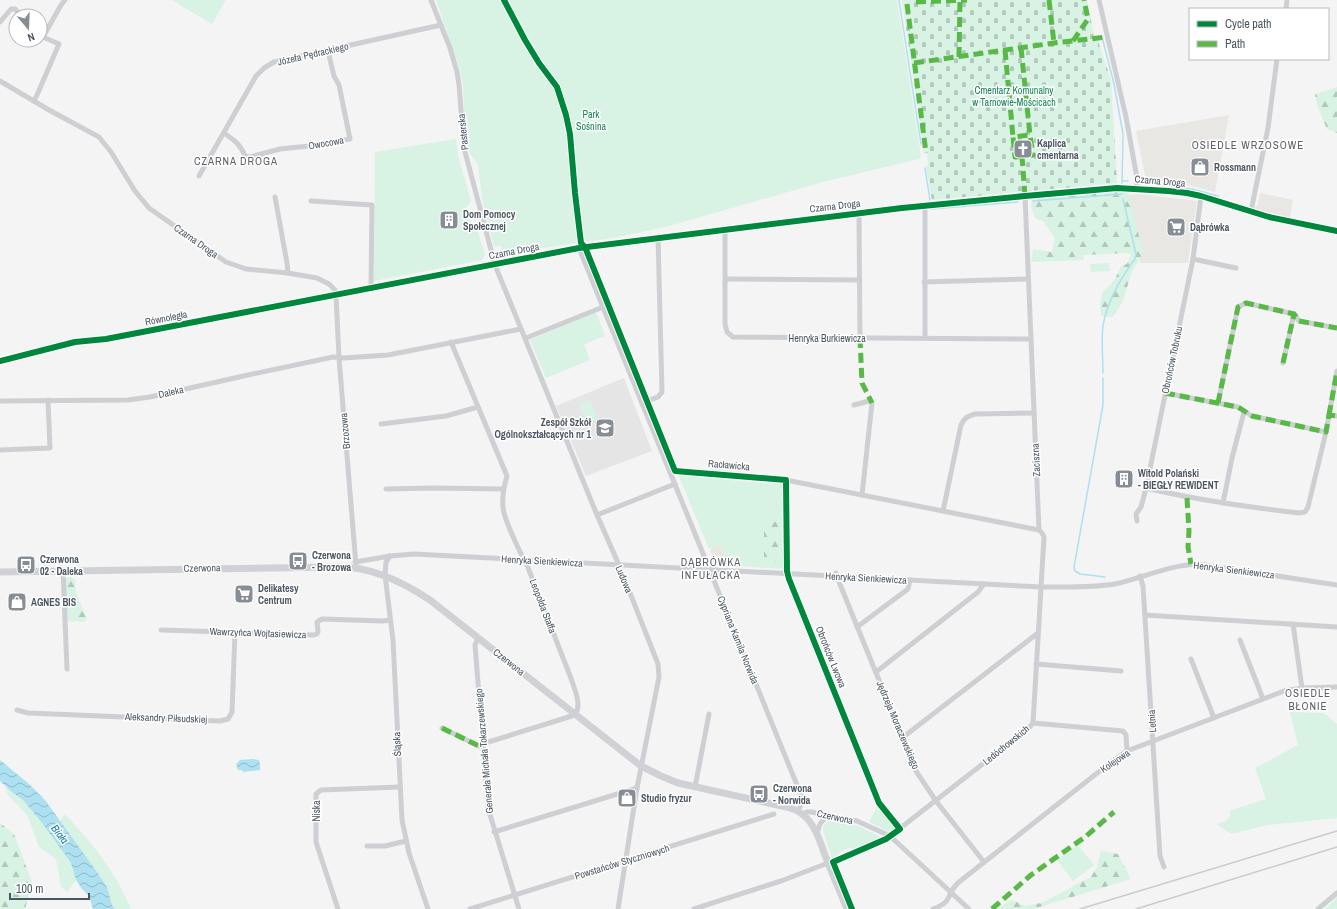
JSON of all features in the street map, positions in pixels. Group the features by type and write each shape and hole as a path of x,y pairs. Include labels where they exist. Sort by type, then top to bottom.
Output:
{"main road":[{"name":"Czerwona","path":"0,572 356,564 405,584 430,600 641,766 678,783 782,806 800,812"},
{"path":"800,812 809,821 817,834 847,909"}],"street":[{"path":"48,25 60,5 65,0"},
{"name":"Pasterska","path":"431,0 441,25 456,72 459,85 464,148 495,265"},
{"path":"1099,0 1126,117 1137,178 1137,188"},
{"path":"0,22 8,13"},
{"name":"Józefa Pędrackiego","path":"199,176 256,76 264,68 274,62 441,25"},
{"path":"34,101 58,44 48,39"},
{"name":"Owocowa","path":"224,133 237,142 242,148 245,156 250,157 280,150 350,138 346,110 339,85 334,76 328,50"},
{"path":"1251,211 1268,128 1277,60"},
{"name":"Czarna Droga","path":"0,81 99,137 111,152 135,191 149,208 226,262 246,269 288,273 317,278 326,282 335,290 336,295 579,248 925,206 1117,188 1168,190 1187,193 1269,217 1337,230"},
{"name":"Zaciszna","path":"1024,196 1039,530 1044,537 1042,587 1032,723"},
{"name":"Obrońców Tobruku","path":"1137,521 1136,514 1141,507 1146,488 1193,259 1201,196"},
{"path":"275,197 288,273"},
{"path":"311,201 372,205 371,288"},
{"path":"925,206 925,338"},
{"path":"860,214 860,338"},
{"name":"Henryka Burkiewicza","path":"725,230 725,324 727,332 733,338 1031,339"},
{"path":"642,403 658,397 662,392 658,238"},
{"name":"Cypriana Kamila Norwida","path":"579,248 801,795 802,803 800,812"},
{"path":"1193,259 1236,268"},
{"name":"Ludowa","path":"495,265 597,515 619,565 658,664 659,671 637,788 618,909"},
{"path":"726,279 860,280"},
{"path":"924,282 1028,279"},
{"name":"Brzozowa","path":"336,295 339,358 356,564"},
{"name":"Równoległa","path":"0,361 75,342 106,339 336,295"},
{"path":"1218,403 1238,307 1246,303 1294,314 1299,321 1337,328"},
{"path":"526,338 603,307"},
{"path":"1283,363 1294,314"},
{"name":"Daleka","path":"0,401 128,400 143,398 333,357 339,358 388,355 521,329"},
{"name":"Leopolda Staffa","path":"452,342 507,476 503,489 503,508 527,564 572,681 578,700 578,710 575,715"},
{"path":"1146,488 1187,498 1299,513 1305,512 1308,507 1326,432 1337,371"},
{"path":"1165,392 1238,407 1252,416 1326,432"},
{"path":"0,450 50,448 48,400"},
{"path":"854,405 870,402 872,403 862,495"},
{"path":"381,424 446,416 478,407"},
{"path":"1224,503 1232,458 1244,412"},
{"path":"943,511 961,425 964,419 975,414 1034,413"},
{"path":"1329,415 1337,416"},
{"name":"Racławicka","path":"670,472 676,471 786,480 1039,530"},
{"name":"Obrońców Lwowa","path":"786,480 788,574 880,803 900,829"},
{"path":"597,515 675,484"},
{"path":"386,489 503,489"},
{"name":"Henryka Sienkiewicza","path":"356,564 390,556 414,554 788,574 837,575 1042,587 1100,586 1115,584 1183,565 1198,564 1337,585"},
{"path":"385,575 386,562 390,556"},
{"path":"63,570 68,669"},
{"name":"Śląska","path":"385,575 393,640 399,787 402,820 406,841 428,909"},
{"name":"Jędrzeja Moraczewskiego","path":"837,575 916,771 936,801 984,862"},
{"name":"Letnia","path":"1140,576 1143,586 1154,741 1160,856 1164,867"},
{"path":"857,627 908,588 910,580"},
{"path":"876,672 978,592 984,584"},
{"path":"1145,615 1337,627"},
{"name":"Wawrzyńca Wojtasiewicza","path":"161,630 314,635 318,632 317,622 322,619 383,622 390,620"},
{"path":"1293,624 1302,688"},
{"name":"Aleksandry Piłsudskiej","path":"17,710 28,712 220,721 228,719 232,712 234,632"},
{"path":"902,738 1038,633"},
{"name":"Generała Michała Tokarzewskiego","path":"478,638 475,645 488,808 494,832 519,909"},
{"path":"1240,640 1264,699"},
{"path":"1191,659 1214,718"},
{"path":"1036,664 1121,671"},
{"name":"Kolejowa","path":"933,909 947,903 952,888 1127,751 1284,691 1302,688 1337,687"},
{"path":"695,787 709,714"},
{"path":"442,728 482,746 575,715"},
{"name":"Ledóchowskich","path":"890,836 1029,728 1032,723 1123,731 1126,735 1127,751"},
{"path":"456,732 482,746"},
{"name":"Niska","path":"338,909 316,842 316,794 321,790 399,787"},
{"path":"494,832 637,788"},
{"name":"Czerwona","path":"800,812 811,812 857,821 890,836 969,909"},
{"name":"Powstańców Styczniowych","path":"470,909 774,814"},
{"path":"817,834 822,821 829,815"},
{"path":"367,846 385,846 406,841"},
{"path":"694,909 781,881 828,863"},
{"path":"1318,909 1337,893"}],"shaded area":[{"path":"1229,115 1215,192 1180,183 1146,180 1136,131"},
{"path":"1260,193 1293,200 1290,218 1256,210 1255,207 1258,205"},
{"path":"1140,194 1197,201 1188,263 1140,263 1140,253 1129,195"},
{"name":"Zespół Szkół Ogólnokształcących nr 1","path":"624,378 652,451 586,476 556,406"},
{"path":"720,545 727,561 716,564 710,551 711,548"}],"green space":[{"path":"172,0 226,0 212,24"},
{"name":"Park Sośnina","path":"436,0 897,0 921,156 919,159 823,182 669,226 608,239 503,254 501,245 494,247 482,199 478,165 469,152 465,134 463,86 460,70"},
{"name":"Cmentarz Komunalny w Tarnowie-Mościcach","path":"902,0 1087,0 1095,41 1098,41 1111,80 1117,183 932,200 926,166 928,165 927,154 924,152"},
{"path":"1337,87 1337,133 1327,129 1317,105 1315,94"},
{"path":"456,139 458,155 471,201 462,213 476,226 485,255 482,260 374,281 375,152"},
{"path":"1128,191 1143,253 1132,272 1122,303 1112,317 1101,316 1100,305 1102,293 1116,277 1121,266 1127,264 1131,255 1128,253 1084,255 1083,260 1031,262 1033,249 1052,252 1055,238 1043,221 1035,218 1031,206 1032,198 1093,192"},
{"path":"1109,263 1110,271 1091,272 1090,264"},
{"path":"596,312 605,336 584,344 590,360 546,378 530,340"},
{"path":"590,400 597,419 587,423 579,404"},
{"path":"678,474 771,484 775,481 784,484 785,569 717,565 717,563 727,561 720,545 709,549"},
{"path":"759,521 782,522 784,561 768,563 764,560 764,529 759,526"},
{"path":"70,577 76,580 75,584 77,593 87,617 85,622 65,621 64,578"},
{"path":"1290,712 1324,713 1337,724 1337,818 1267,825 1232,834 1217,824 1226,821 1231,816 1229,811 1266,799 1255,768 1298,745"},
{"path":"6,787 23,800 71,863 76,880 67,892 61,887 56,859 39,847 27,815 7,794"},
{"path":"876,800 895,825 894,830 889,832 869,822 877,807"},
{"path":"65,814 102,858 118,882 131,909 115,909 112,906 110,898 86,858 60,821"},
{"path":"830,820 856,825 883,838 857,849 850,848 838,853 840,858 833,861 823,831 823,826"},
{"path":"0,823 14,834 32,882 25,909 0,909"},
{"path":"1078,845 1094,865 1073,881 1057,860"},
{"path":"1101,851 1118,854 1131,879 1033,909 1001,909 1001,906 1012,900 1025,906 1041,903 1091,877 1097,867"},
{"path":"1337,897 1337,909 1324,909 1326,908"}],"water":[{"name":"Biała","path":"0,760 29,784 45,800 107,887 112,905 115,909 93,909 89,896 76,880 71,863 42,823 23,800 0,781"},
{"path":"240,760 259,760 260,770 243,772 242,770 238,770 236,764"}],"waterway":[{"path":"899,0 921,144"},
{"path":"1102,37 1114,84 1123,134 1122,183"},
{"path":"925,168 930,200"},
{"path":"1122,181 1128,181"},
{"path":"1141,183 1166,186"},
{"path":"1172,186 1192,189 1218,196"},
{"path":"1033,201 1122,194"},
{"path":"1103,373 1102,338 1105,317 1111,299 1124,274 1135,259 1136,254 1123,199"},
{"path":"931,208 1018,202"},
{"path":"1103,378 1103,405 1074,567 1075,571 1080,574 1105,577"}],"railway":[{"path":"1080,909 1337,831"},
{"path":"1136,909 1337,847"}],"marked path":[{"path":"959,57 960,0"},
{"path":"916,2 967,0"},
{"path":"1049,0 1054,43"},
{"path":"1073,41 1088,19 1084,0"},
{"path":"907,4 926,153"},
{"path":"914,63 1107,37"},
{"path":"1021,48 1030,135 1013,137 1015,157 1033,155 1030,135"},
{"path":"1005,50 1013,137"},
{"path":"1022,156 1025,196"},
{"path":"1218,403 1238,307 1246,303 1294,314 1299,321 1337,328"},
{"path":"1283,363 1294,314"},
{"path":"860,338 862,383 872,403"},
{"path":"1329,415 1337,371"},
{"path":"1165,393 1238,407 1252,416 1326,432 1329,415 1337,416"},
{"path":"1187,498 1189,531 1188,547 1191,564"},
{"path":"442,728 483,748"},
{"path":"992,909 1031,875 1085,837 1114,812"}],"cycle path":[{"path":"504,0 539,63 557,87 566,115 570,134 581,243 585,247 675,471 786,480 787,571 789,579 879,803 900,829 886,839 833,862 852,909"},
{"path":"0,361 75,342 106,339 579,248 902,208 1025,196 1117,188 1187,193 1269,217 1337,231"}],"place":[{"name":"Kaplica cmentarna","path":"1023,149"},
{"name":"Rossmann","path":"1200,167"},
{"name":"Dom Pomocy Społecznej","path":"449,220"},
{"name":"Dąbrówka","path":"1176,227"},
{"name":"Zespół Szkół Ogólnokształcących nr 1","path":"605,428"},
{"name":"Witold Polański - BIEGŁY REWIDENT","path":"1124,479"},
{"name":"Czerwona - Brozowa","path":"298,561"},
{"name":"Czerwona 02 - Daleka","path":"26,565"},
{"name":"Delikatesy Centrum","path":"244,594"},
{"name":"AGNES BIS","path":"17,602"},
{"name":"Czerwona - Norwida","path":"759,794"},
{"name":"Studio fryzur","path":"627,798"}],"district":[{"name":"OSIEDLE WRZOSOWE","path":"1248,145"},
{"name":"CZARNA DROGA","path":"236,161"},
{"name":"DĄBRÓWKA INFUŁACKA","path":"711,568"},
{"name":"OSIEDLE BŁONIE","path":"1308,699"}]}
